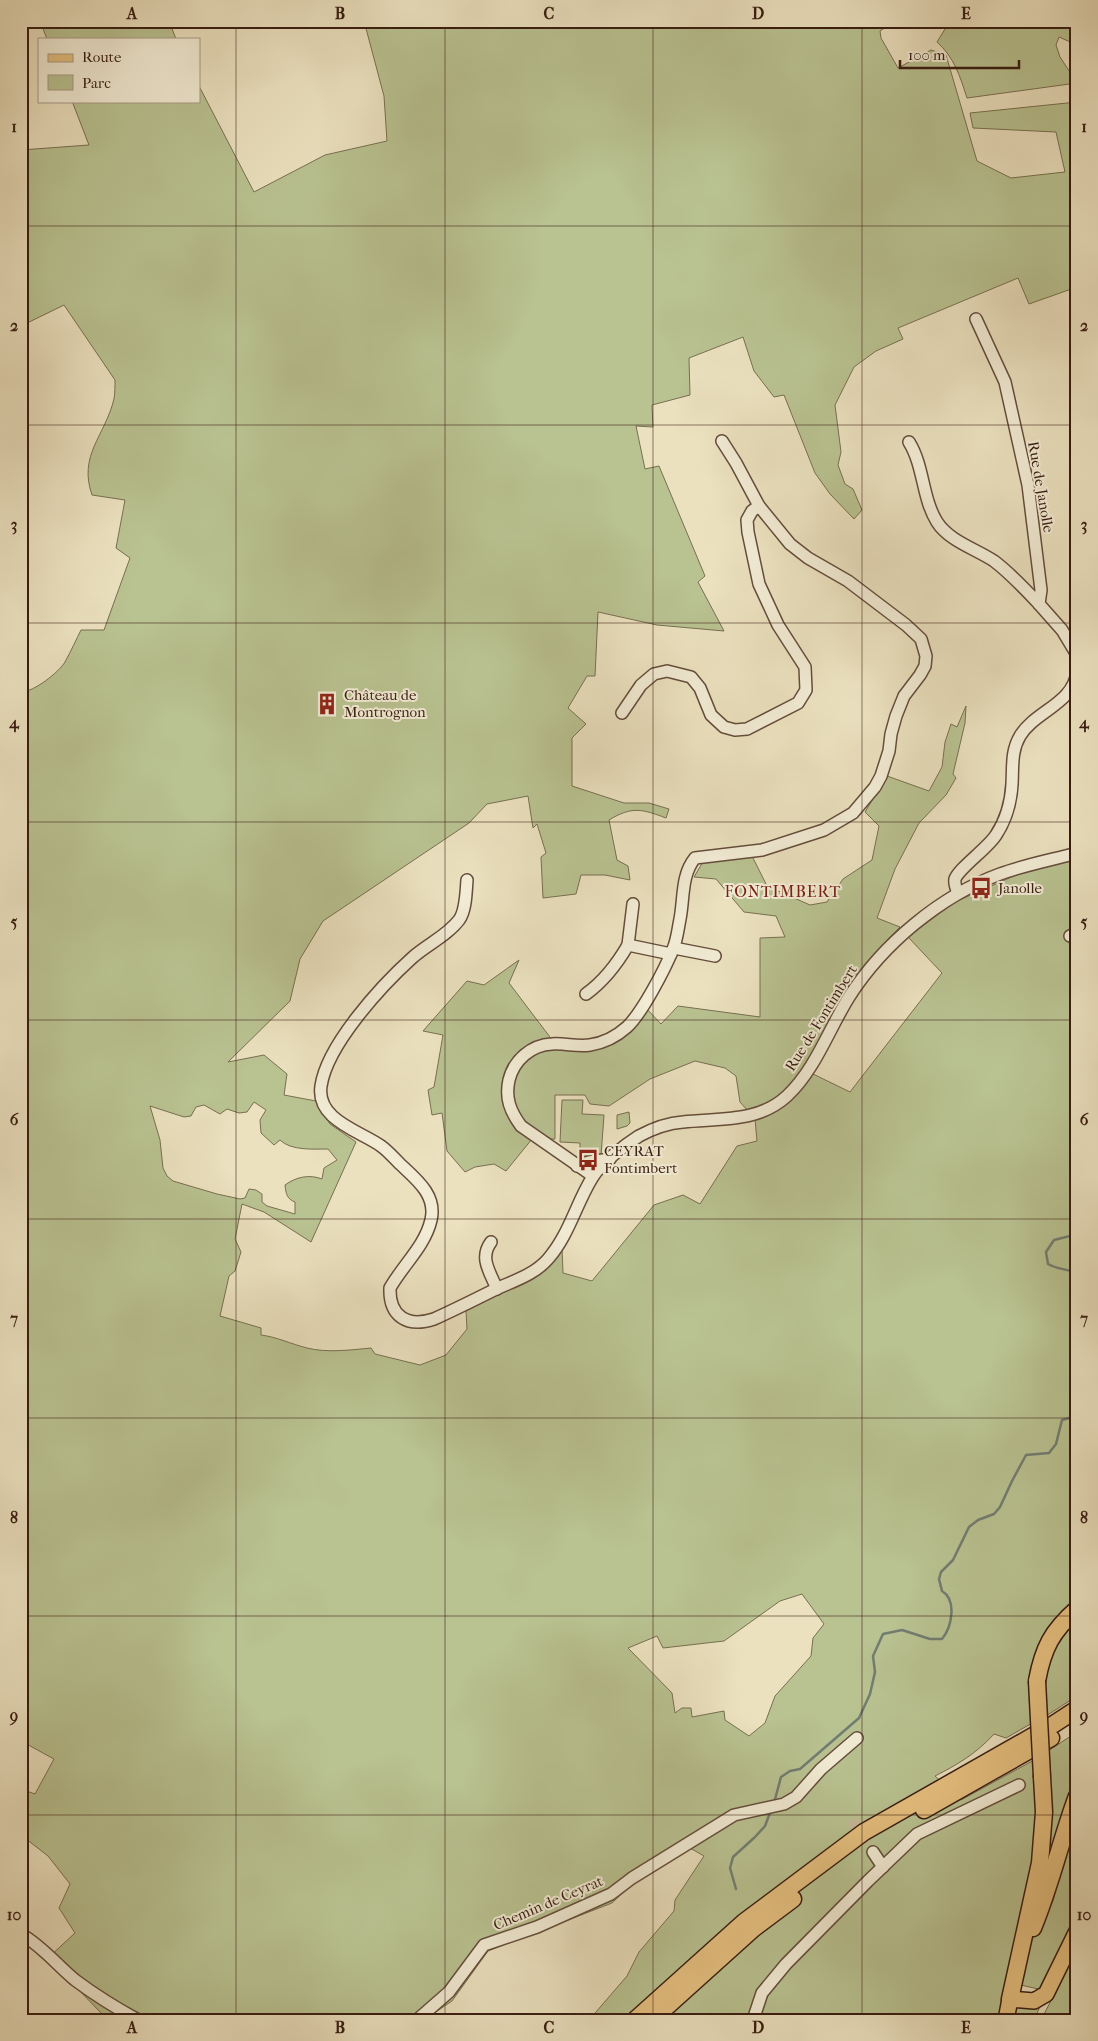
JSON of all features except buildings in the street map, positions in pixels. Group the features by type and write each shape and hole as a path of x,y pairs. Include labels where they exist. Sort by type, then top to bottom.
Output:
{"highway":[{"path":"1010,1999 1040,1863 1044,1812 1037,1681 1040,1662 1046,1645 1055,1630 1077,1609"},
{"path":"636,2020 744,1922 864,1832 1077,1709"},
{"path":"652,2020 753,1930 870,1840 1060,1734 1077,1722"},
{"path":"1010,1999 1025,1948 1042,1906 1067,1822 1077,1796"}],"main road":[{"path":"1006,2020 1010,1999 1034,2002 1046,1994 1077,1931"}],"street":[{"name":"Rue de Janolle","path":"976,319 1005,382 1028,485 1041,590 1039,604"},
{"path":"593,1176 521,1126 508,1104 507,1089 510,1076 522,1056 541,1046 552,1044 588,1045 602,1042 626,1028 637,1016 672,951 686,874 689,864 695,858 762,850 824,830 853,813 875,787 881,776 889,751 896,716 904,696 925,666 926,656 920,639 906,625 848,581 808,558 790,544 759,506 722,441"},
{"path":"909,442 916,452 932,513 938,523 947,533 994,562 1039,604 1062,630 1077,655"},
{"path":"622,714 641,685 654,674 667,671 691,677 700,688 711,715 724,727 735,730 747,730 798,704 806,690 805,667 778,625 759,584 748,532 747,520 752,511 759,506"},
{"path":"958,893 955,886 958,874 986,847 1005,820 1009,803 1012,762 1021,734 1037,718 1062,700 1073,686 1077,672"},
{"name":"Rue de Fontimbert","path":"467,880 460,920 412,958 360,1013 330,1059 323,1075 320,1089 323,1104 339,1123 381,1146 424,1186 430,1198 432,1218 428,1230 390,1288 394,1310 402,1318 410,1322 422,1323 531,1273 547,1260 561,1242 593,1176 610,1159 640,1136 681,1122 727,1120 750,1115 770,1108 785,1098 803,1077 860,979 878,958 911,927 958,893 1000,874 1077,853"},
{"path":"586,994 597,986 609,973 620,960 628,945 633,904"},
{"path":"628,945 716,956"},
{"path":"577,1166 610,1159"},
{"path":"491,1242 485,1250 484,1256 497,1289"},
{"name":"Chemin de Ceyrat","path":"417,2020 449,1992 484,1945 537,1927 611,1894 632,1878 734,1815 784,1804 796,1797 821,1769 857,1738"},
{"path":"755,2014 762,1993 786,1964 898,1850 917,1834 1018,1785"},
{"path":"873,1852 883,1867"},
{"path":"21,1934 45,1951 76,1980 138,2020"}],"green space":[{"path":"40,21 169,21 176,38 47,38"},
{"path":"364,21 712,21 718,25 722,21 866,21 870,26 875,21 895,21 880,31 881,38 898,68 931,50 946,55 977,161 1011,178 1065,172 1056,132 973,128 970,113 1077,102 1077,287 1029,304 1018,278 898,328 903,339 876,351 854,367 835,405 841,452 838,465 845,484 853,489 862,510 854,519 830,494 815,473 784,395 774,397 754,371 743,337 689,358 690,395 652,405 653,427 636,426 645,469 659,466 705,576 698,582 724,631 657,625 598,612 595,676 587,676 568,708 586,724 572,738 572,786 624,803 649,803 669,809 666,818 637,810 624,813 609,820 617,860 628,866 630,880 605,875 581,875 576,894 543,898 541,857 546,853 537,824 533,828 528,796 487,804 469,823 323,921 300,959 290,1001 228,1062 264,1055 287,1074 284,1095 316,1101 330,1124 356,1142 311,1242 264,1212 242,1204 235,1239 241,1252 235,1271 229,1276 220,1316 261,1328 261,1335 315,1350 339,1351 371,1348 375,1354 420,1365 446,1355 467,1329 466,1311 533,1276 562,1248 563,1273 592,1281 654,1205 683,1195 700,1204 737,1146 757,1141 755,1119 740,1102 736,1076 725,1068 695,1061 650,1079 609,1106 590,1104 585,1095 555,1095 555,1139 532,1139 506,1171 494,1164 475,1167 465,1172 447,1151 442,1113 432,1115 428,1090 434,1087 443,1035 423,1031 467,981 484,985 519,960 509,983 553,1041 613,1039 646,1008 661,1024 678,1006 760,1017 760,938 785,937 776,916 744,912 716,879 694,877 704,860 752,856 767,886 810,905 827,902 843,879 872,860 879,826 865,812 887,776 929,791 942,767 945,742 951,724 957,727 966,706 965,723 953,774 956,778 946,795 919,823 895,869 877,918 900,927 888,939 811,1073 850,1092 942,973 908,937 955,902 1016,875 1077,859 1077,1603 1057,1620 1034,1722 1006,1738 994,1734 966,1758 935,1776 961,1800 1036,1759 1039,1818 1034,1865 1000,2020 589,2020 627,1976 639,1952 674,1911 675,1900 704,1856 690,1848 630,1886 612,1903 488,1951 452,2001 424,2020 116,2020 102,2014 48,1958 75,1933 59,1908 70,1884 48,1856 21,1835 21,1789 35,1794 54,1759 21,1741 21,692 33,689 57,671 65,662 81,630 104,630 130,558 116,548 125,500 92,495 89,481 88,468 90,457 110,412 114,399 115,380 64,305 21,326 21,150 89,145 72,102 200,102 200,88 254,192 325,155 387,141 384,96","holes":["254,1102 266,1110 260,1120 261,1133 274,1145 280,1140 296,1148 328,1149 337,1160 324,1168 322,1179 303,1177 285,1185 287,1196 295,1202 295,1214 267,1206 262,1202 262,1194 256,1190 249,1189 245,1198 240,1199 173,1181 167,1176 163,1168 160,1140 150,1106 184,1117 191,1116 196,1107 204,1105 220,1114 227,1109 239,1113 247,1112","802,1594 824,1624 813,1638 811,1656 775,1696 765,1723 749,1736 725,1720 724,1711 692,1717 691,1708 682,1708 675,1713 672,1693 628,1648 657,1636 663,1648 724,1641 780,1601"]},
{"path":"950,21 1077,21 1077,45 1059,37 1056,45 1060,57 1077,83 967,98 952,61 937,42"},
{"path":"562,1100 583,1100 582,1114 604,1115 601,1156 580,1156 580,1143 560,1142"},
{"path":"629,1112 630,1123 617,1129 617,1115"},
{"path":"1077,1617 1077,1696 1046,1716 1043,1684 1056,1641"},
{"path":"1077,1732 1077,1781 1066,1804 1055,1847 1047,1845 1048,1751"},
{"path":"1077,1815 1077,2020 1041,2020 1055,1993 1021,1985 1032,1940 1053,1901 1073,1822"},
{"path":"1042,2002 1034,2020 1010,2020 1015,2010 1022,2005"}],"waterway":[{"path":"1077,1059 1074,1076 1077,1088"},
{"path":"1077,1229 1070,1236 1054,1240 1046,1252 1048,1264 1077,1273"},
{"path":"1077,1370 1073,1383 1077,1402"},
{"path":"774,1803 781,1777 790,1771 800,1769 859,1718 870,1694 875,1672 873,1656 883,1634 902,1630 930,1639 942,1639 950,1621 951,1607 947,1595 942,1591 939,1579 941,1572 953,1560 969,1527 978,1520 994,1514 1000,1507 1026,1455 1049,1453 1056,1444 1062,1420 1073,1417 1077,1409"},
{"path":"736,1889 730,1868 733,1857 765,1826 771,1810"}],"tunnel":[{"path":"852,1820 873,1852"}],"place":[{"name":"Château de Montrognon","path":"327,704"},
{"name":"Janolle","path":"981,888"},
{"name":"CEYRAT Fontimbert","path":"588,1160"}],"district":[{"name":"FONTIMBERT","path":"783,891"}]}
